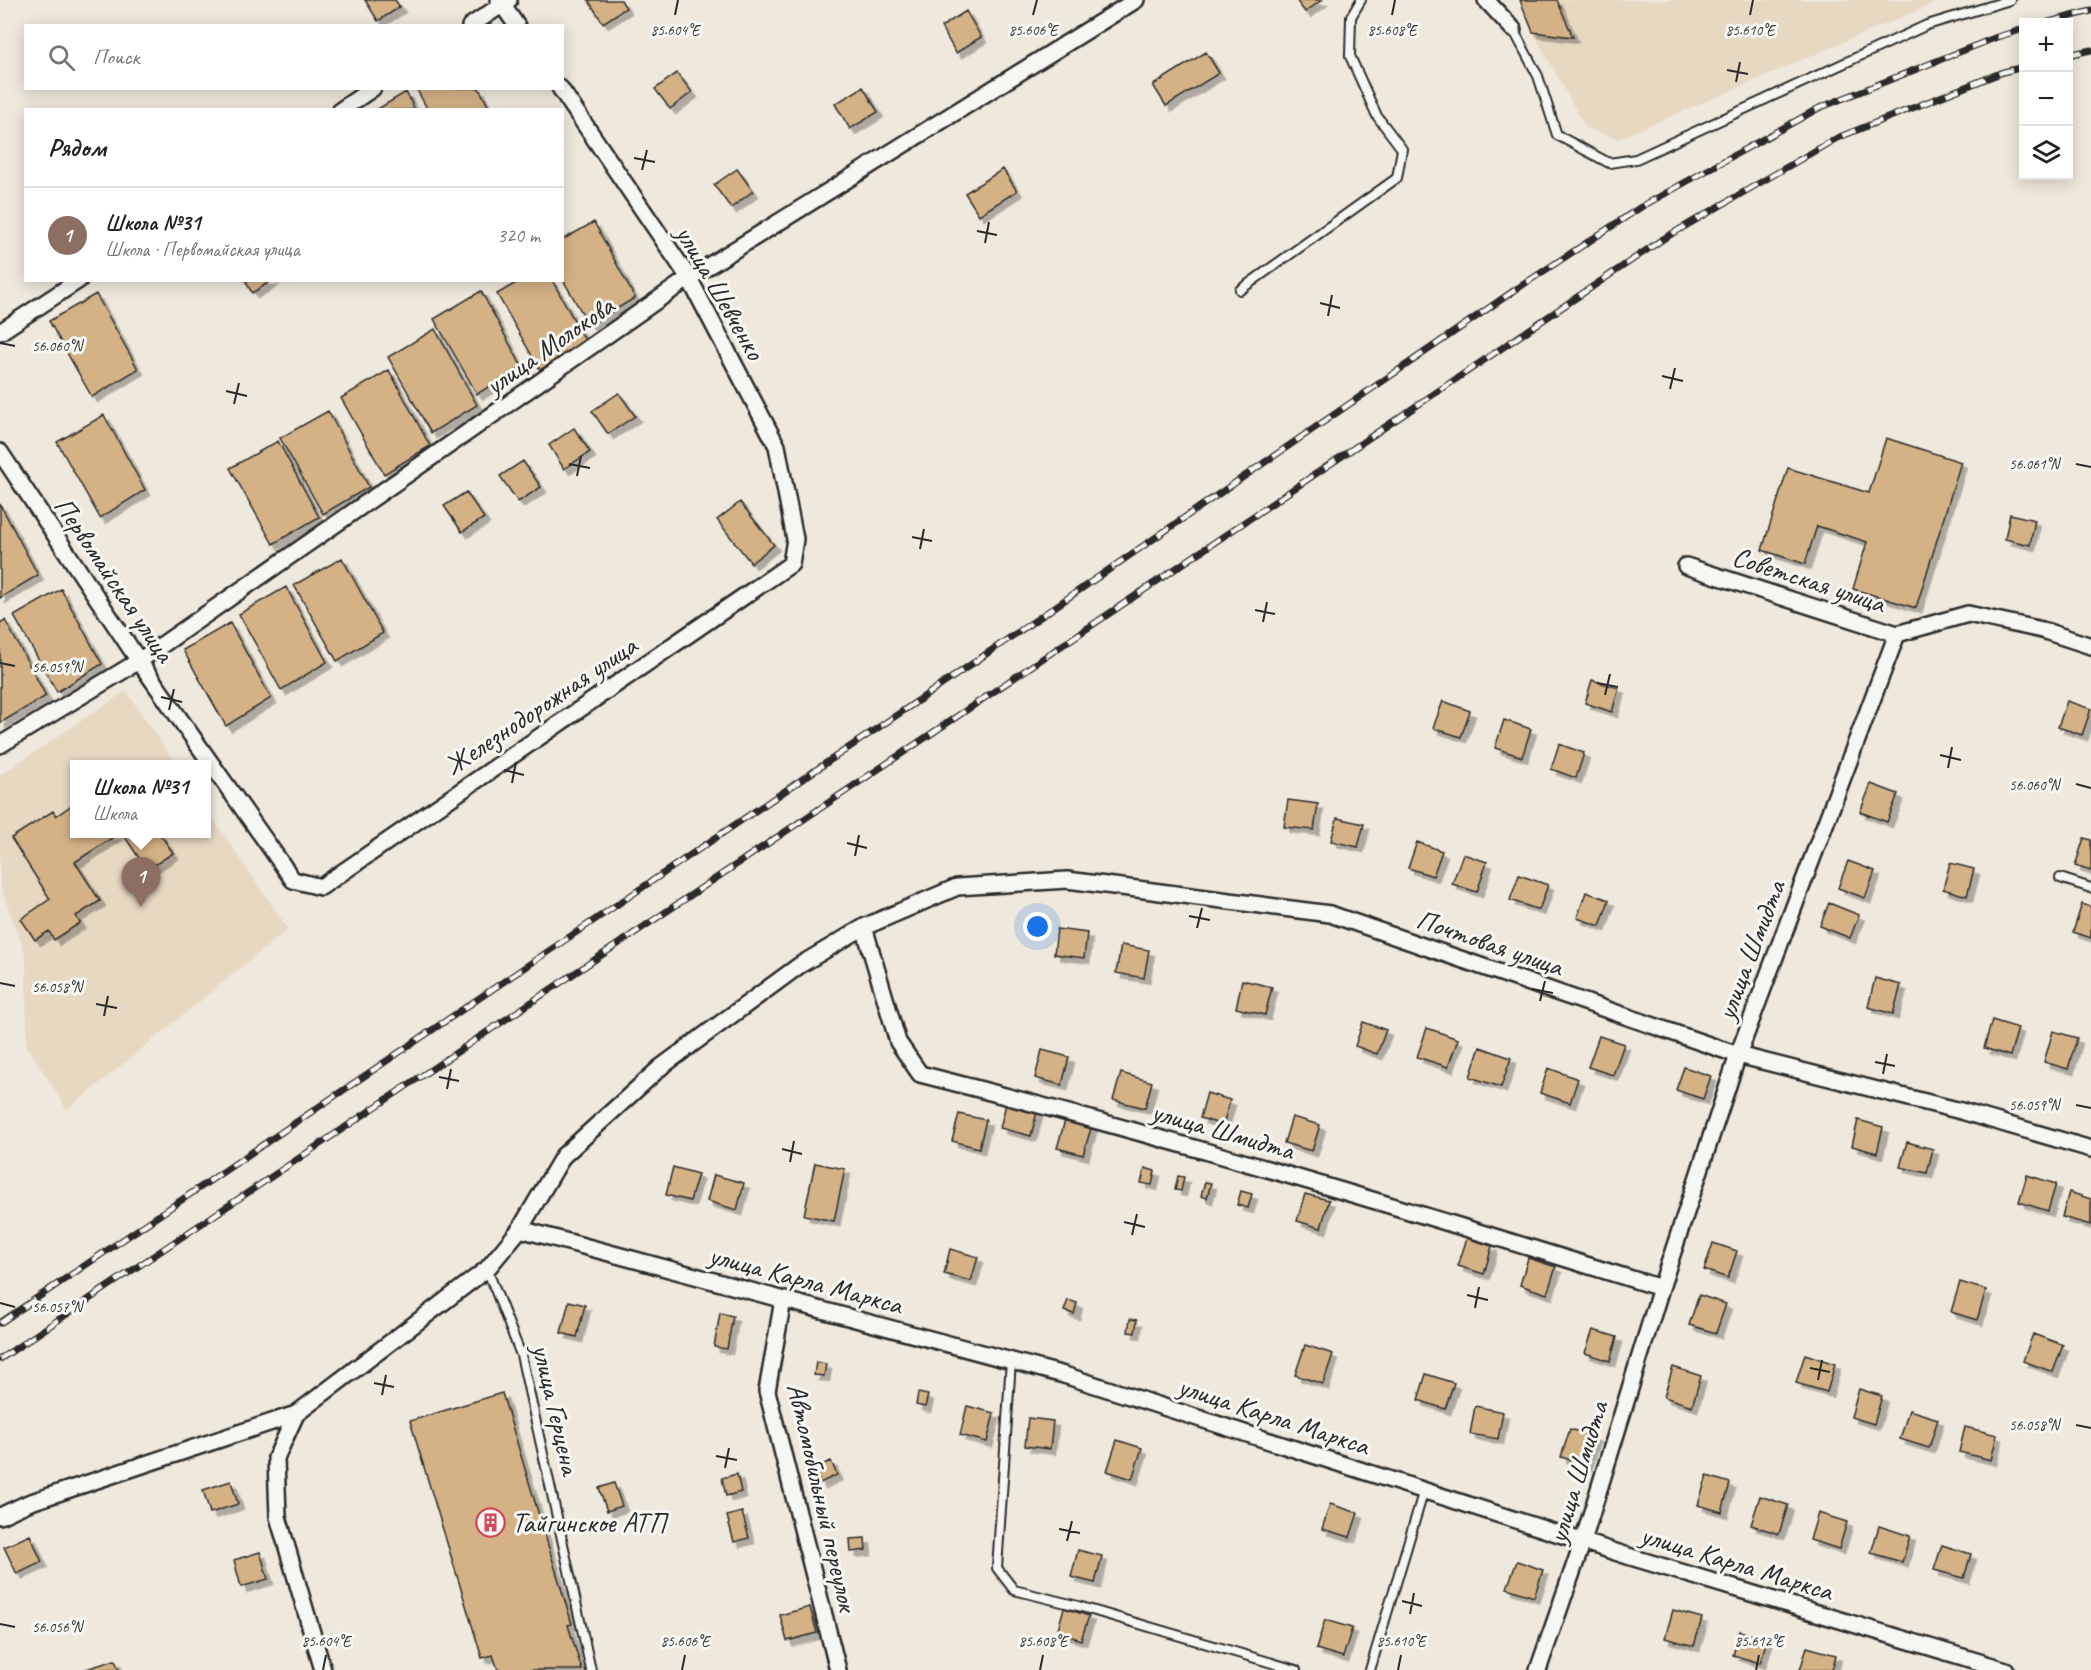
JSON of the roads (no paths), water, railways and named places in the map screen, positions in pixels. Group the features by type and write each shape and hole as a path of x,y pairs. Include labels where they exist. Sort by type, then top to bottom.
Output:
{"street":[{"name":"улица Молокова","path":"0,745 139,661 689,278 1136,0"},
{"path":"1486,0 1513,29"},
{"path":"473,24 503,1 516,24"},
{"path":"344,108 370,90"},
{"name":"улица Шевченко","path":"561,90 689,278 777,446 795,539"},
{"path":"0,332 76,282"},
{"name":"Первомайская улица","path":"0,452 139,661 209,760"},
{"name":"Железнодорожная улица","path":"293,880 321,887 791,564 795,539"},
{"name":"Советская улица","path":"1686,566 1897,634 1968,614 2042,630 2091,646"},
{"name":"улица Шмидта","path":"1539,1670 1583,1541 1661,1288 1738,1055 1897,634"},
{"name":"Первомайская улица","path":"211,763 293,880"},
{"name":"Почтовая улица","path":"296,1414 487,1269 520,1229 563,1156 661,1067 800,965 864,927 957,887 1068,880 1330,914 1738,1055 1961,1111 2091,1149"},
{"name":"улица Шмидта","path":"864,927 898,1042 920,1074 1071,1112 1410,1210 1661,1288"},
{"name":"улица Карла Маркса","path":"520,1229 1064,1375 1583,1541 2006,1670"},
{"name":"Автомобильный переулок","path":"783,1300 766,1391 838,1670"},
{"path":"0,1515 28,1503 296,1414"},
{"path":"296,1414 276,1458 278,1517 323,1670"}],"lane":[{"path":"1240,290 1397,178 1402,149 1377,116 1350,56 1351,16 1361,0"},
{"path":"1513,29 1538,76 1557,135 1610,163 1636,159 1927,25 2010,0"},
{"path":"2060,878 2091,888"},
{"name":"улица Герцена","path":"487,1269 521,1355 591,1670"},
{"path":"1011,1361 997,1568 1014,1590 1078,1606 1296,1670"},
{"path":"1370,1670 1424,1490"}],"railway":[{"path":"2064,18 2091,11"},
{"path":"0,1323 950,679 1515,290 1641,207 1819,108 1997,37 2019,30"},
{"path":"2073,54 2091,50"},
{"path":"0,1359 1663,239 1837,138 2003,72 2019,68"}],"place":[{"name":"Школа №31","path":"141,907"},
{"name":"Тайгинское АТП","path":"491,1522"}]}
